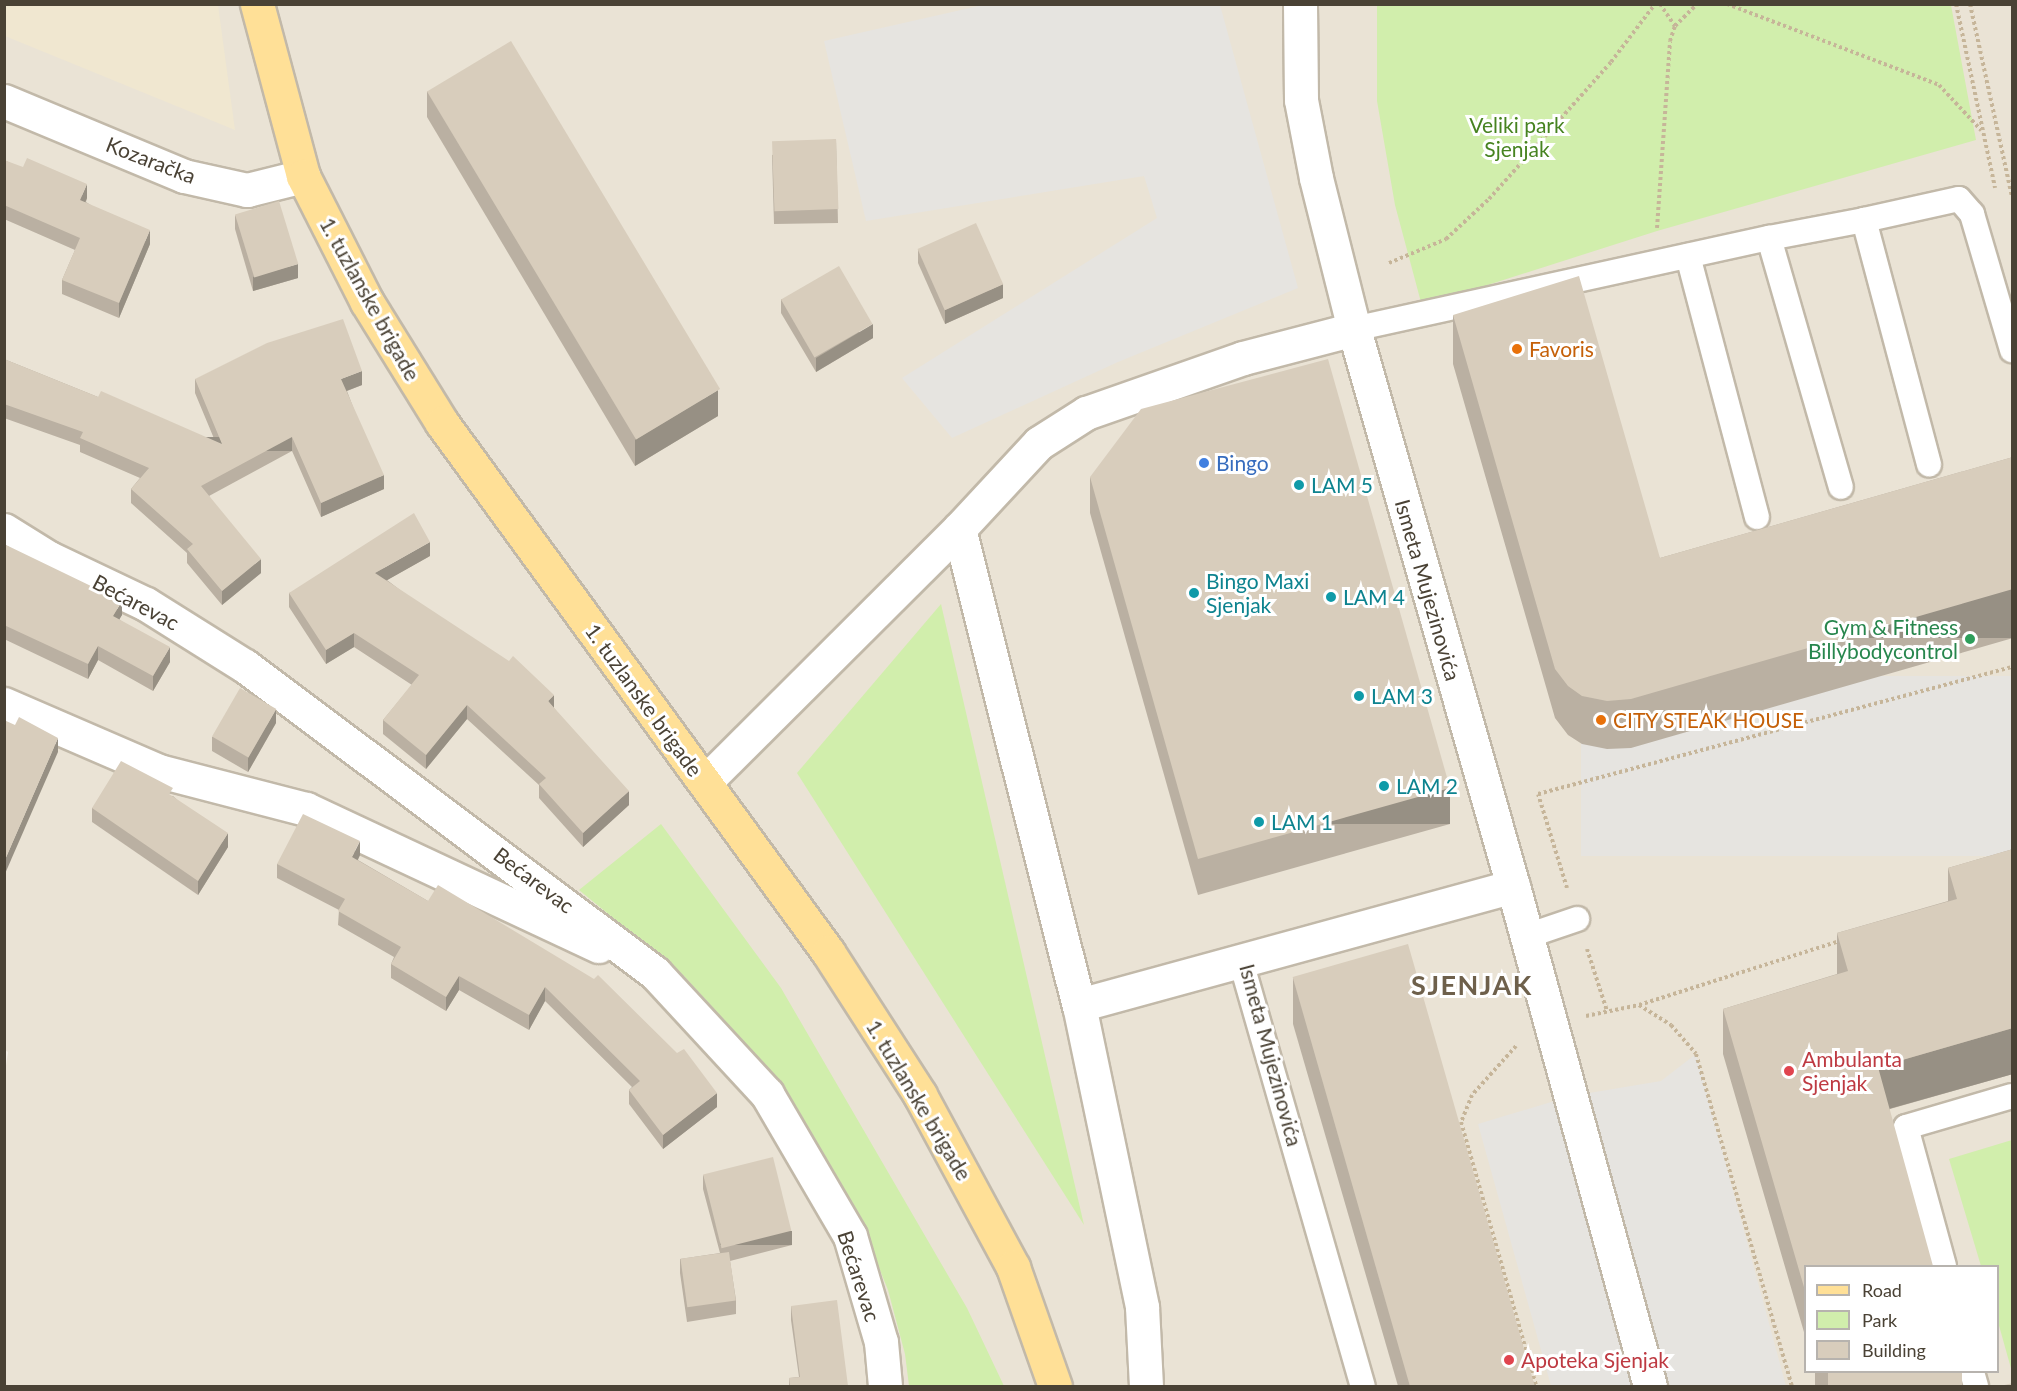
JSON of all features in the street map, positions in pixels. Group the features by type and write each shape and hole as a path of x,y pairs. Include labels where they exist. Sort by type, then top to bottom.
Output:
{"main road":[{"name":"1. tuzlanske brigade","path":"256,4 303,176 367,302 442,423 828,952 920,1095 1013,1267 1055,1386"}],"street":[{"name":"Ismeta Mujezinovića","path":"1300,4 1301,100 1316,178 1354,329 1513,886 1650,1386"},
{"name":"Kozaračka","path":"4,100 184,176 247,190 303,176"},
{"path":"705,782 959,529 1039,443 1086,413 1243,358 1354,329"},
{"path":"959,529 1079,1005 1142,1307 1146,1386"},
{"name":"Bećarevac","path":"4,530 49,558 146,604 245,666 655,973 767,1094 850,1236 881,1342 885,1386"},
{"path":"4,704 159,771 306,809 655,973"},
{"name":"Ismeta Mujezinovića","path":"1240,958 1513,886"},
{"path":"1079,1005 1240,958"}],"lane":[{"path":"1354,329 1769,237 1959,199 1972,214 2013,350"},
{"path":"1863,220 1929,464"},
{"path":"1769,237 1841,488"},
{"path":"1688,256 1757,517"},
{"path":"1527,936 1577,919"},
{"name":"Ismeta Mujezinovića","path":"1240,958 1363,1386"},
{"path":"1944,1265 1906,1127 2013,1096"}],"path":[{"path":"1389,263 1446,239 1490,199 1611,62 1655,4"},
{"path":"1660,4 1675,26"},
{"path":"1657,231 1670,41 1675,26 1696,4"},
{"path":"1727,4 1939,85 1981,130"},
{"path":"1956,4 1981,130 1998,200"},
{"path":"1970,4 2013,197"},
{"path":"1538,794 2013,667"},
{"path":"1607,1011 1639,1005 1843,940"},
{"path":"1639,1005 1671,1025 1696,1054 1792,1386"},
{"path":"1524,1038 1472,1095 1461,1122 1536,1386"}],"shaded area":[{"path":"4,5 218,5 235,130 5,36"},
{"path":"5,5 2012,5 2012,1386 5,1386 4,1079 8,1052 5,1050"},
{"path":"983,5 1220,5 1298,288 1118,362 952,438 902,378 1157,218 1144,176 866,221 824,41"},
{"path":"1581,676 2012,676 2012,856 1581,856"},
{"path":"1696,1054 1786,1386 1551,1386 1478,1124 1571,1096 1661,1081"}],"green space":[{"name":"Veliki park Sjenjak","path":"1377,5 1951,5 1976,140 1657,231 1422,306 1395,205 1377,101"},
{"path":"941,604 1084,1225 797,773"},
{"path":"661,824 781,988 967,1308 1004,1386 909,1386 905,1354 888,1290 862,1226 824,1155 763,1063 684,976 579,890"},
{"path":"2012,1140 2012,1372 1999,1326 1999,1265 1981,1265 1949,1159"}],"building":[{"path":"511,41 720,389 636,439 427,91"},
{"path":"836,139 838,209 774,211 772,141"},
{"path":"27,158 87,184 80,200 150,230 119,303 62,280 80,238 4,205 4,160 23,167"},
{"path":"279,201 298,264 254,278 235,214"},
{"path":"976,223 1003,284 945,310 918,249"},
{"path":"839,266 872,324 814,358 781,300"},
{"path":"1579,276 1660,558 2013,457 2013,589 1631,699 1607,701 1582,696 1568,686 1555,669 1453,315"},
{"path":"343,319 362,371 341,379 384,475 321,503 292,437 201,486 261,559 222,591 187,549 193,544 131,489 149,468 80,438 83,432 4,404 4,359 98,397 101,391 222,444 195,379 267,343"},
{"path":"1328,359 1450,788 1198,859 1090,477 1141,409"},
{"path":"414,513 430,542 375,573 509,661 513,656 554,695 548,701 629,791 583,833 539,784 546,778 467,705 426,755 383,720 419,675 354,633 326,650 289,593"},
{"path":"4,544 122,601 113,616 170,647 153,676 98,646 88,664 4,625"},
{"path":"240,688 276,709 248,757 212,736"},
{"path":"19,717 58,738 4,862 4,720 15,725"},
{"path":"121,761 173,788 169,794 228,833 198,881 92,808"},
{"path":"303,814 360,841 352,857 428,901 438,885 594,979 598,975 677,1053 684,1049 717,1093 663,1135 629,1090 640,1081 545,987 529,1015 459,976 446,997 391,964 401,947 338,911 345,899 277,864"},
{"path":"2013,849 2013,1028 1878,1067 1933,1265 1804,1265 1804,1287 1723,1009 1848,971 1837,933 1957,899 1948,868"},
{"path":"1408,944 1535,1386 1410,1386 1293,977"},
{"path":"773,1157 791,1231 722,1248 703,1174"},
{"path":"729,1252 736,1301 687,1307 680,1259"},
{"path":"837,1300 848,1386 790,1386 789,1378 800,1377 791,1306"},
{"path":"1828,1373 1962,1373 1962,1386 1828,1386"}],"place":[{"name":"Favoris","path":"1517,349"},
{"name":"Bingo","path":"1204,463"},
{"name":"LAM 5","path":"1299,485"},
{"name":"Bingo Maxi Sjenjak","path":"1194,593"},
{"name":"LAM 4","path":"1331,597"},
{"name":"Gym & Fitness Billybodycontrol","path":"1970,639"},
{"name":"LAM 3","path":"1359,696"},
{"name":"CITY STEAK HOUSE","path":"1601,720"},
{"name":"LAM 2","path":"1384,786"},
{"name":"LAM 1","path":"1259,822"},
{"name":"Ambulanta Sjenjak","path":"1789,1071"},
{"name":"Apoteka Sjenjak","path":"1509,1360"}],"district":[{"name":"SJENJAK","path":"1472,985"}]}
